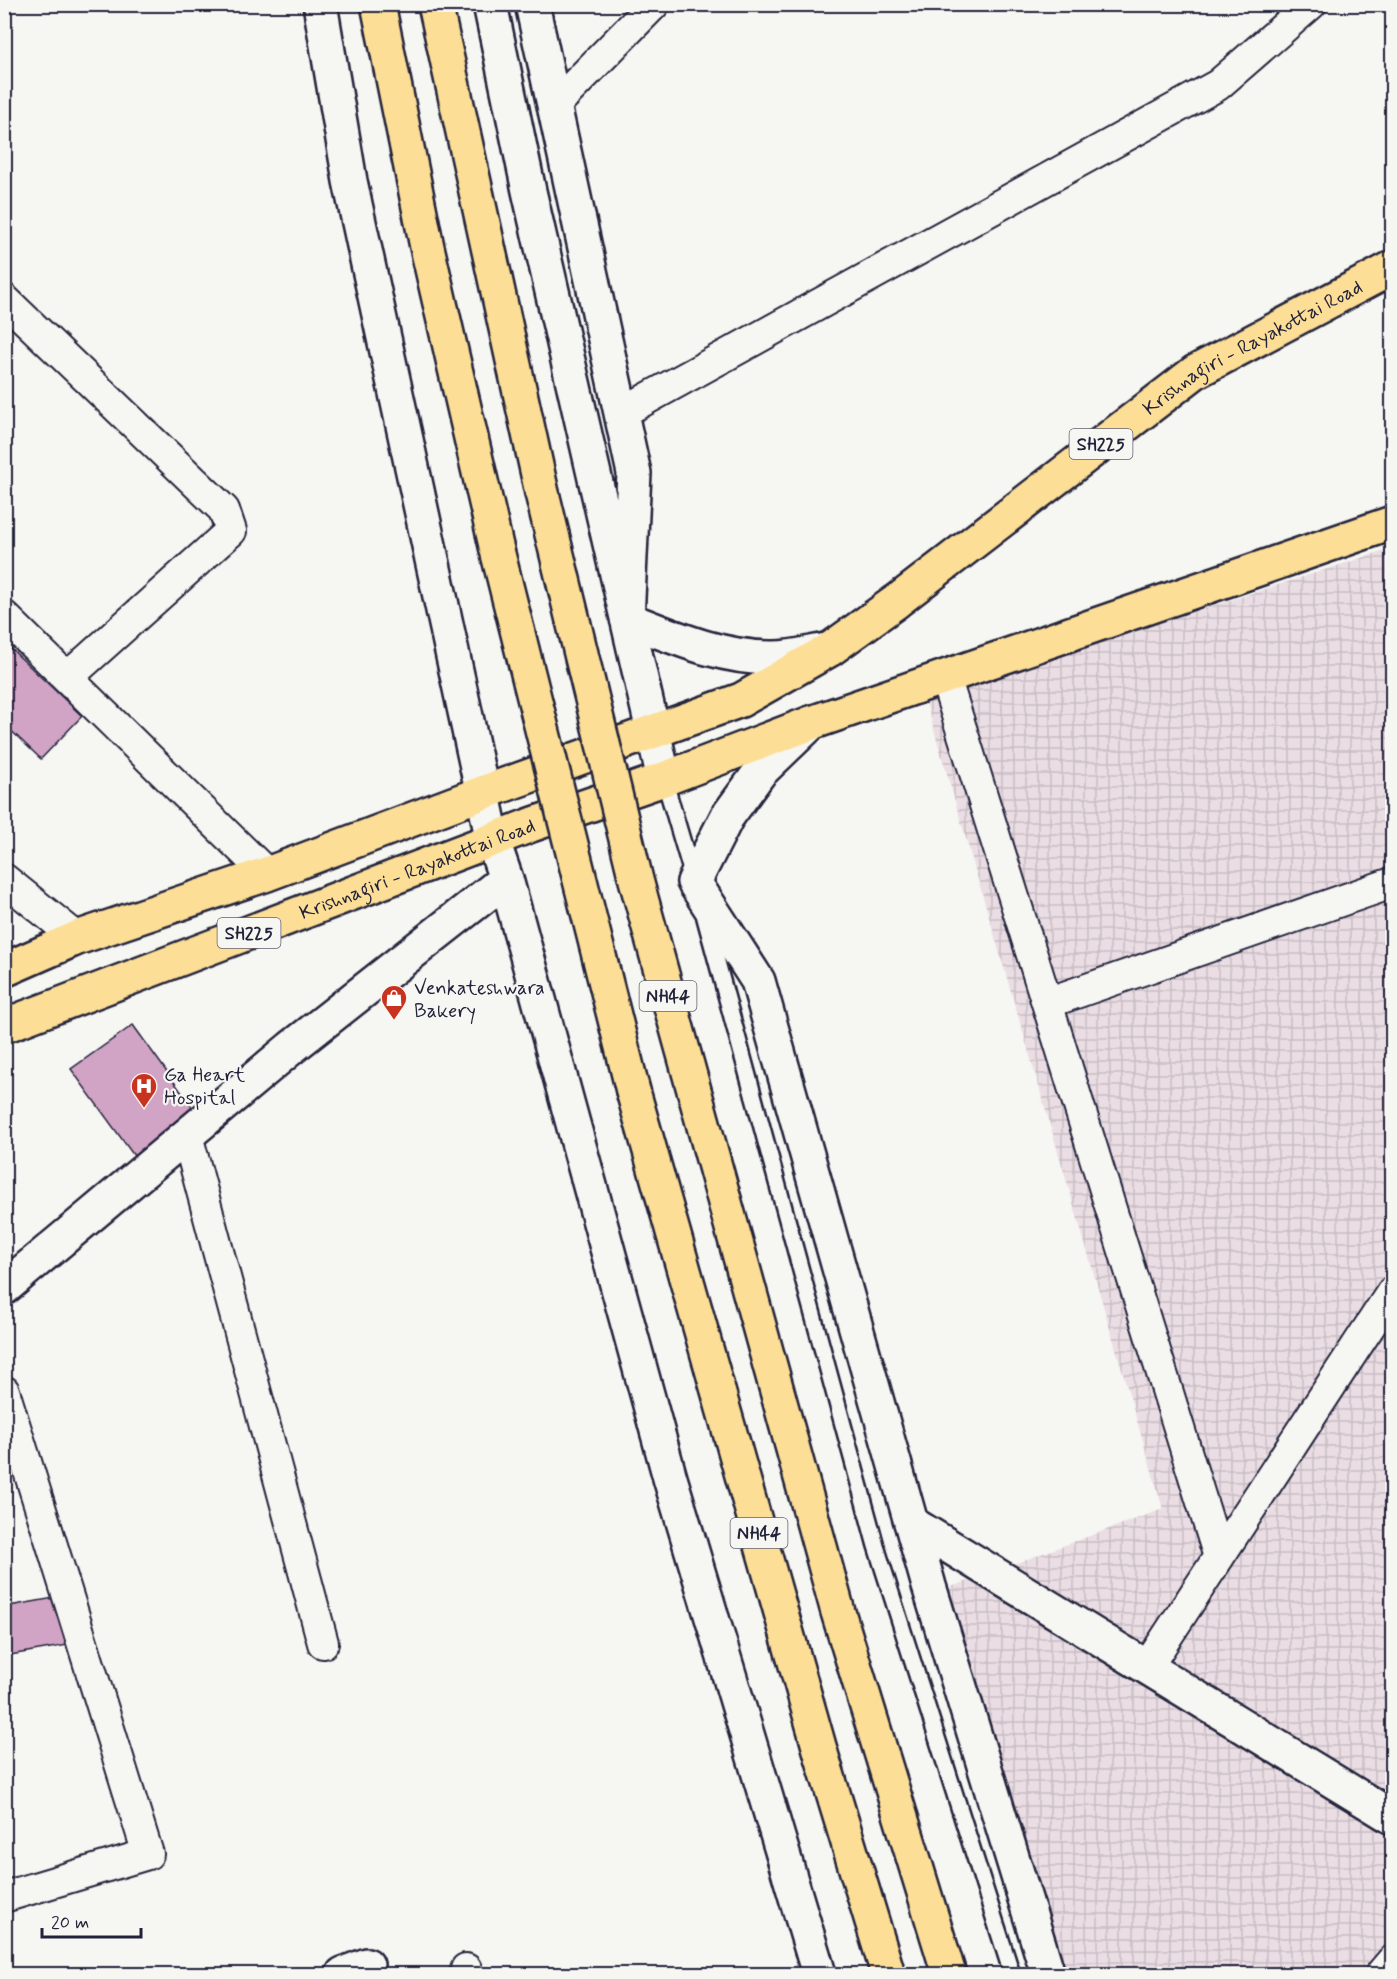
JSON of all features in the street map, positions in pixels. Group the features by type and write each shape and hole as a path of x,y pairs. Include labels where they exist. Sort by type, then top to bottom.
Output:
{"main road":[{"name":"NH44","path":"378,4 427,247 496,546 633,1091 822,1757 888,1974"},
{"name":"NH44","path":"435,4 542,493 636,880 838,1612 949,1974"},
{"name":"Krishnagiri - Rayakottai Road","path":"4,970 76,938 267,874 482,793 741,700 829,650 897,601 1195,372 1392,268"},
{"name":"Krishnagiri - Rayakottai Road","path":"4,1026 531,825 664,779 811,723 1392,523"}],"street":[{"path":"320,4 350,181 493,841 506,879 670,1478 819,1974"},
{"path":"490,4 529,191 664,779"},
{"path":"532,4 634,473 627,619"},
{"path":"554,106 654,4"},
{"path":"621,413 1218,85 1311,4"},
{"path":"4,299 224,510 231,531 68,677"},
{"path":"4,616 267,874"},
{"path":"627,619 685,641 732,654 772,658 829,650"},
{"path":"945,677 1220,1557"},
{"path":"811,723 760,772 727,817 694,882 758,981 929,1586 1048,1974"},
{"path":"4,879 76,938"},
{"path":"4,1288 291,1048 506,879"},
{"path":"1047,1003 1392,883"},
{"path":"187,1135 323,1643"},
{"path":"1147,1667 1392,1292"},
{"path":"4,1391 148,1854 4,1897"},
{"path":"911,1523 1392,1817"},
{"path":"1381,1974 1392,1961"}],"lane":[{"path":"664,779 876,1546 1012,1974"}],"shaded area":[{"path":"1392,548 1392,1974 1062,1974 943,1590 1163,1509 925,699"}],"building":[{"path":"4,642 82,716 41,759 4,724"},
{"path":"133,1025 198,1115 137,1160 71,1069"},
{"path":"65,1596 74,1644 4,1656 4,1607"}],"place":[{"name":"Venkateshwara Bakery","path":"394,1021"},
{"name":"Ga Heart Hospital","path":"144,1109"}]}
